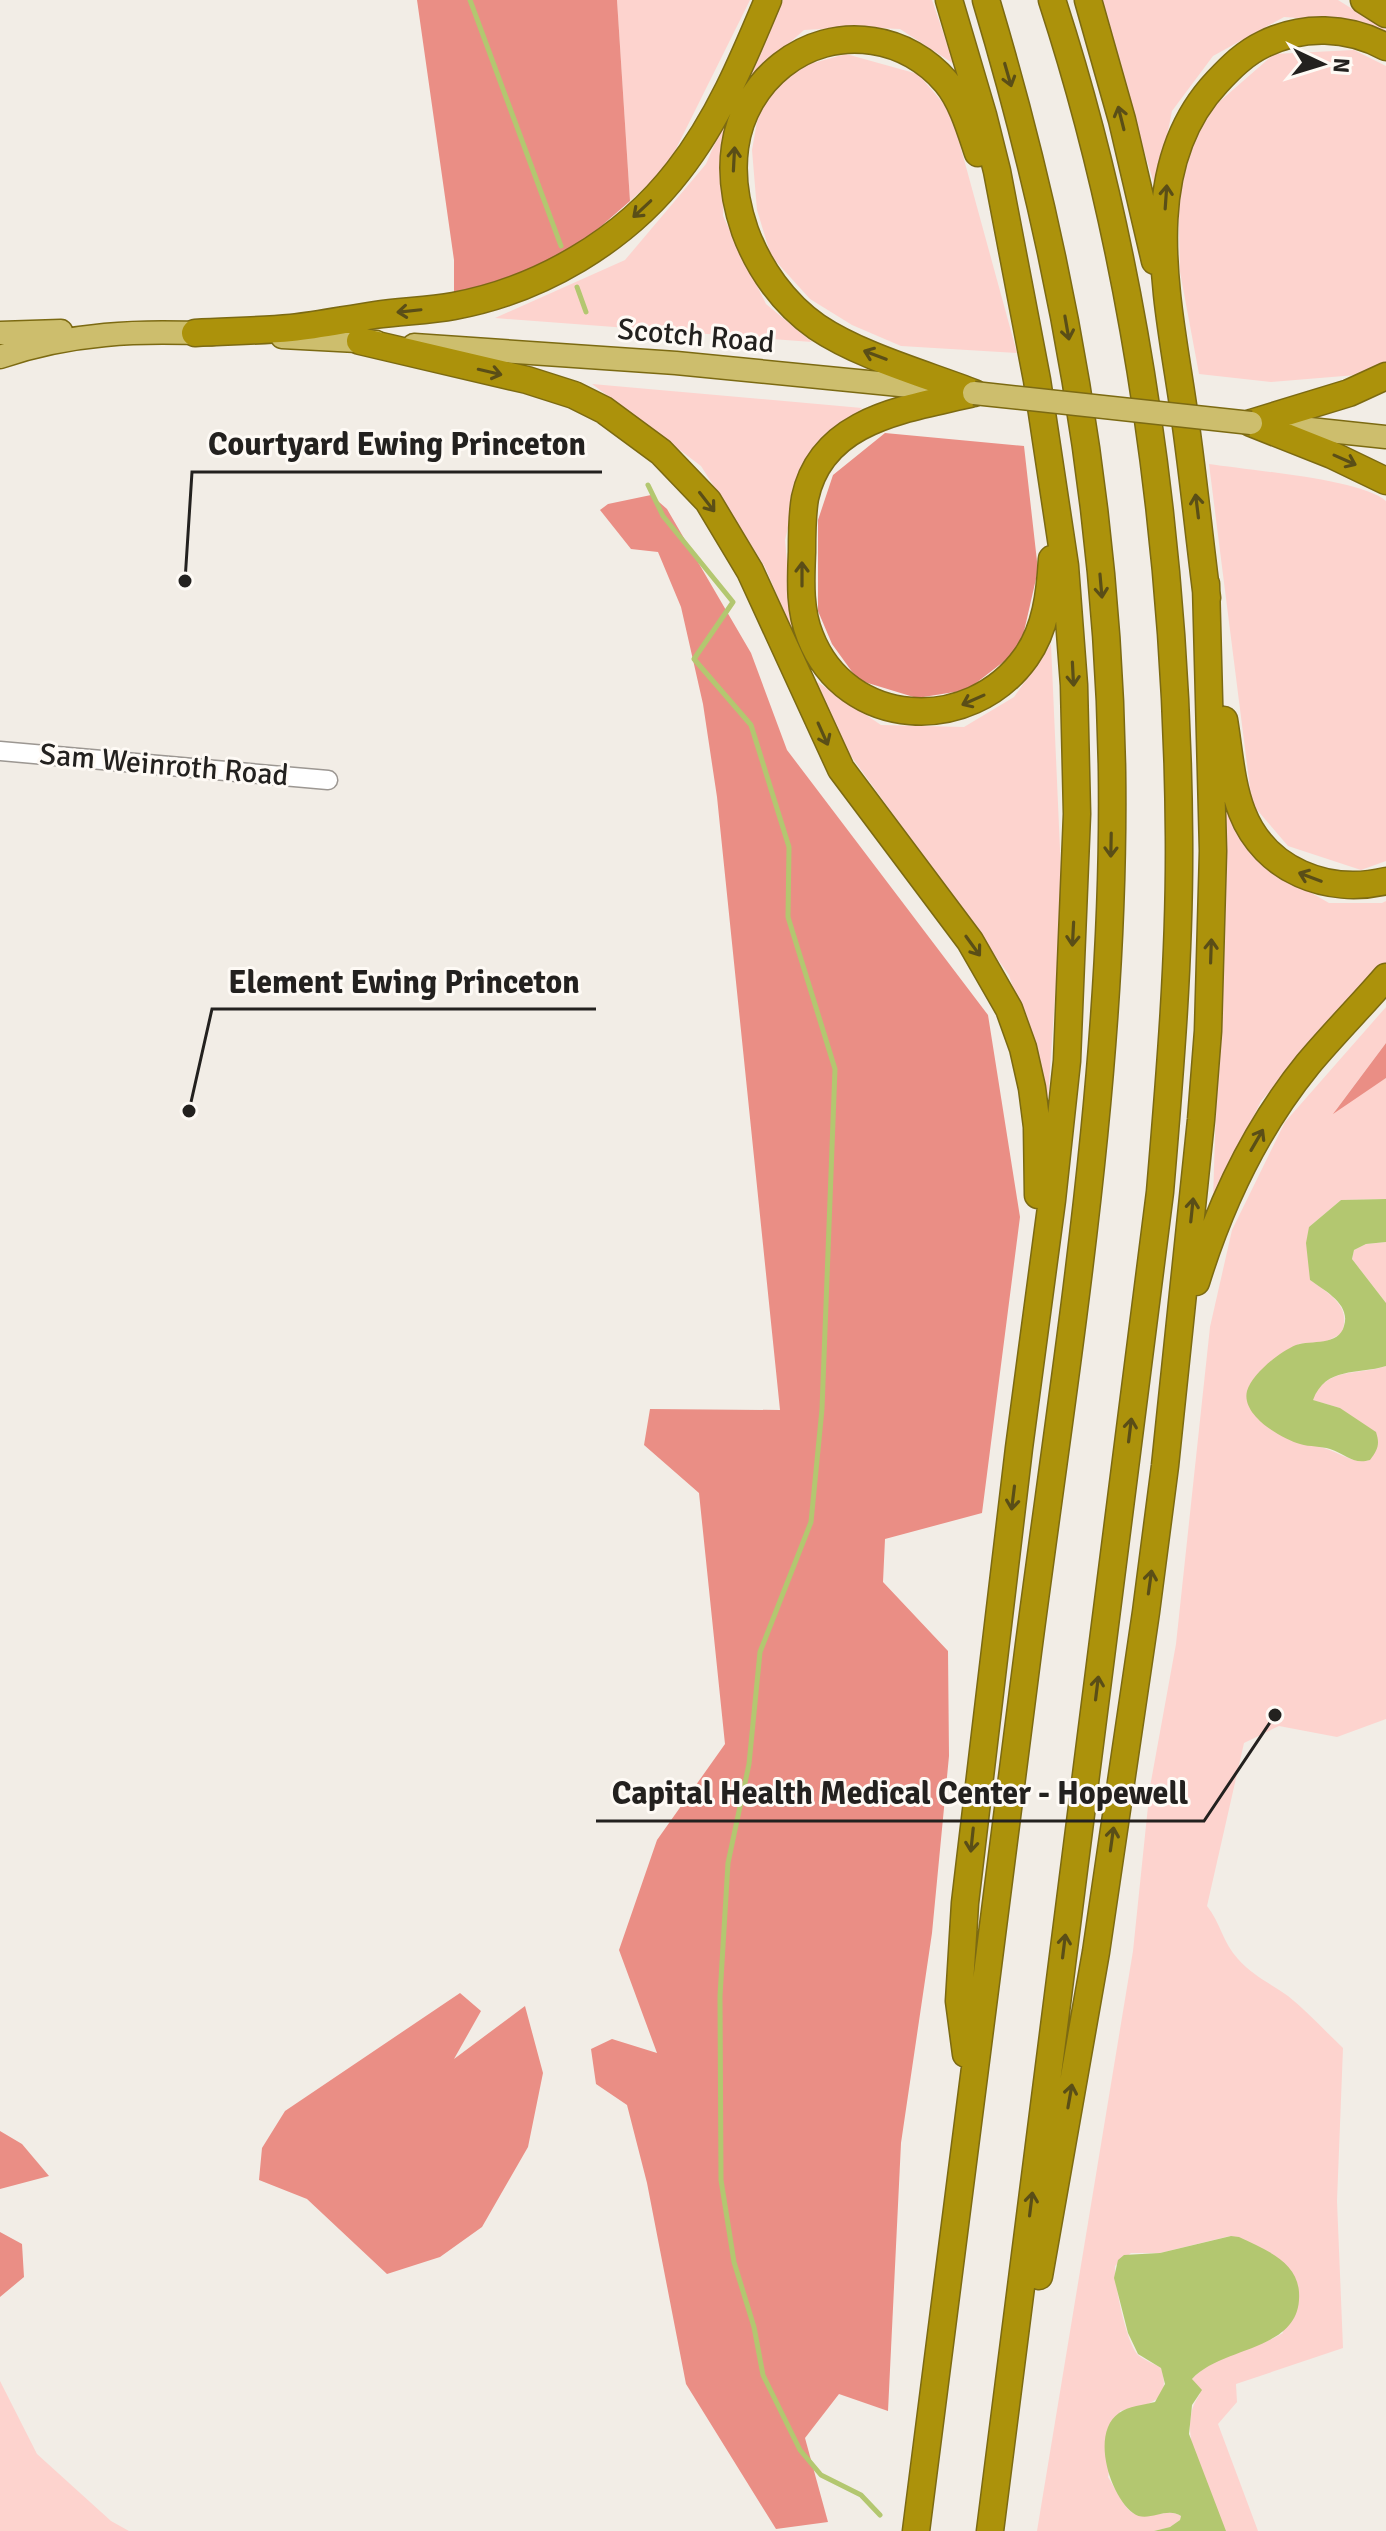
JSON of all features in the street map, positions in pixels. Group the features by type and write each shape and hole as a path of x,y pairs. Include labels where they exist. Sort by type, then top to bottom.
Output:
{"highway":[{"path":"195,333 292,328 451,306 516,289 575,260 649,204 677,173 726,95 768,0"},
{"path":"949,0 997,171 1028,331 1065,566 1076,748 1075,885 1067,1061 965,1903 959,2001 971,2085"},
{"path":"916,2531 1085,1216 1105,988 1112,824 1106,652 1080,401 1037,182 986,0"},
{"path":"992,2531 1160,1192 1171,1053 1178,882 1177,758 1167,590 1137,354 1102,183 1052,0"},
{"path":"1088,0 1122,120 1171,330"},
{"path":"1364,0 1386,14"},
{"path":"1386,47 1359,36 1319,30 1292,34 1267,43 1243,57 1206,94 1180,138 1166,187 1165,254 1171,330 1220,696 1237,795 1250,829 1274,856 1310,879 1346,885 1386,881"},
{"path":"974,393 850,345 818,328 798,311 766,274 740,217 733,166 743,115 766,78 799,53 821,44 845,40 870,40 893,46 916,56 935,71 954,94 972,137 997,211 1028,331"},
{"path":"360,341 549,386 604,410 678,467 708,501 737,545 832,754 849,782 982,958 1009,1009 1020,1038 1032,1088 1037,1127 1038,1183 1037,1246 1019,1448"},
{"path":"1251,423 1349,393 1386,376"},
{"path":"974,393 882,415 864,423 848,433 829,452 812,478 805,500 802,534 804,614 818,653 843,683 862,697 884,706 909,711 935,711 976,699 1011,675 1032,647 1047,603 1053,543 1048,458"},
{"path":"1251,423 1332,455 1386,481"},
{"path":"992,2531 1096,1952 1150,1583 1176,1371 1201,1120 1212,926 1212,788 1206,584"},
{"path":"1176,1371 1206,1249 1251,1150 1308,1065 1386,977"}],"main road":[{"path":"0,333 114,333"},
{"name":"Scotch Road","path":"0,357 44,343 114,333 195,333 360,341 676,363 1386,437"}],"street":[{"name":"Sam Weinroth Road","path":"0,751 328,780"}],"shaded area":[{"path":"417,0 617,0 630,201 567,256 454,296 454,260"},
{"path":"617,0 750,0 667,167 630,201"},
{"path":"783,0 932,0 954,64 900,29 854,27 804,30 750,78"},
{"path":"1098,0 1338,0 1386,30 1386,35 1339,21 1284,17 1213,56 1172,111 1156,190"},
{"path":"1354,50 1386,66 1386,362 1356,375 1271,382 1199,374 1180,272 1178,191 1203,116 1274,54"},
{"path":"846,54 918,74 951,112 1017,353 901,346 852,325 810,299 771,256 757,210 752,150 760,105 795,68"},
{"path":"728,113 723,216 766,304 812,342 495,318 625,260 706,164"},
{"path":"592,384 862,408 803,466 785,540 794,636 765,567 701,466"},
{"path":"885,433 1024,446 1038,570 1020,649 967,690 917,698 858,680 832,644 818,611 818,520 833,475"},
{"path":"1209,464 1329,481 1373,493 1386,501 1386,861 1361,870 1288,846 1252,804"},
{"path":"651,495 667,509 751,653 787,750 988,1015 1020,1217 982,1513 885,1539 883,1582 948,1651 949,1756 932,1933 901,2143 888,2411 839,2394 805,2438 828,2522 776,2529 686,2384 647,2183 627,2105 596,2084 591,2049 612,2039 657,2053 619,1950 657,1840 725,1744 699,1493 644,1445 650,1409 780,1410 717,797 703,704 681,607 658,552 631,549 600,510 608,504"},
{"path":"1051,644 1062,895 1048,1098 1009,975 843,745 816,681 881,725 964,727 1014,697"},
{"path":"1225,805 1272,870 1329,903 1386,901 1386,963 1261,1101 1213,1201"},
{"path":"1386,1007 1386,1043 1335,1111 1386,1078 1386,1199 1341,1200 1309,1227 1310,1280 1338,1302 1344,1325 1341,1334 1325,1342 1298,1344 1319,1447 1351,1459 1370,1460 1340,1408 1312,1400 1318,1389 1334,1377 1386,1366 1386,1719 1337,1737 1279,1726 1244,1743 1207,1906 1243,1965 1288,1996 1343,2048 1337,2201 1343,2348 1236,2384 1237,2402 1218,2424 1258,2531 1226,2531 1196,2462 1190,2426 1192,2409 1200,2394 1192,2379 1212,2364 1283,2333 1253,2245 1230,2236 1160,2253 1131,2253 1115,2266 1122,2312 1129,2338 1138,2355 1161,2368 1164,2380 1163,2389 1155,2400 1120,2411 1108,2477 1124,2503 1136,2515 1175,2513 1181,2516 1180,2520 1170,2527 1154,2531 1037,2531 1133,1951 1150,1787 1176,1644 1210,1327 1232,1230 1285,1122"},
{"path":"1386,1043 1386,1078 1333,1114"},
{"path":"1386,1199 1386,1242 1366,1244 1354,1250 1352,1259 1386,1303 1386,1366 1334,1377 1319,1389 1313,1400 1340,1408 1376,1432 1378,1443 1375,1453 1370,1460 1359,1461 1330,1449 1300,1444 1282,1437 1256,1417 1250,1409 1247,1391 1260,1371 1282,1353 1296,1345 1336,1337 1344,1326 1344,1311 1340,1305 1310,1280 1306,1243 1309,1227 1341,1200"},
{"path":"1386,1242 1386,1303 1352,1259 1354,1250 1366,1244"},
{"path":"460,1993 481,2011 454,2059 525,2006 543,2073 528,2147 482,2227 440,2257 387,2274 307,2199 259,2180 262,2148 285,2111"},
{"path":"0,2131 22,2144 49,2176 0,2189"},
{"path":"0,2232 22,2244 24,2277 0,2297"},
{"path":"1231,2236 1259,2246 1286,2264 1297,2281 1297,2312 1288,2326 1275,2337 1206,2368 1192,2379 1202,2390 1192,2405 1189,2434 1226,2531 1154,2531 1170,2527 1181,2516 1169,2513 1144,2517 1133,2513 1117,2493 1106,2464 1106,2435 1110,2422 1131,2407 1155,2402 1165,2384 1161,2368 1138,2354 1128,2333 1114,2278 1118,2260 1124,2255 1160,2253"},
{"path":"0,2381 37,2454 111,2521 129,2531 0,2531"}],"waterway":[{"path":"470,0 561,246"},
{"path":"577,287 586,312"},
{"path":"648,485 663,516 733,602 694,659 751,725 789,847 788,917 835,1069 822,1409 811,1522 760,1652 749,1764 728,1863 720,1996 721,2180 734,2262 754,2327 763,2375 800,2450 821,2475 861,2495 880,2515"}],"place":[{"name":"Courtyard Ewing Princeton","path":"185,581"},
{"name":"Element Ewing Princeton","path":"189,1111"},
{"name":"Capital Health Medical Center - Hopewell","path":"1275,1715"}]}
